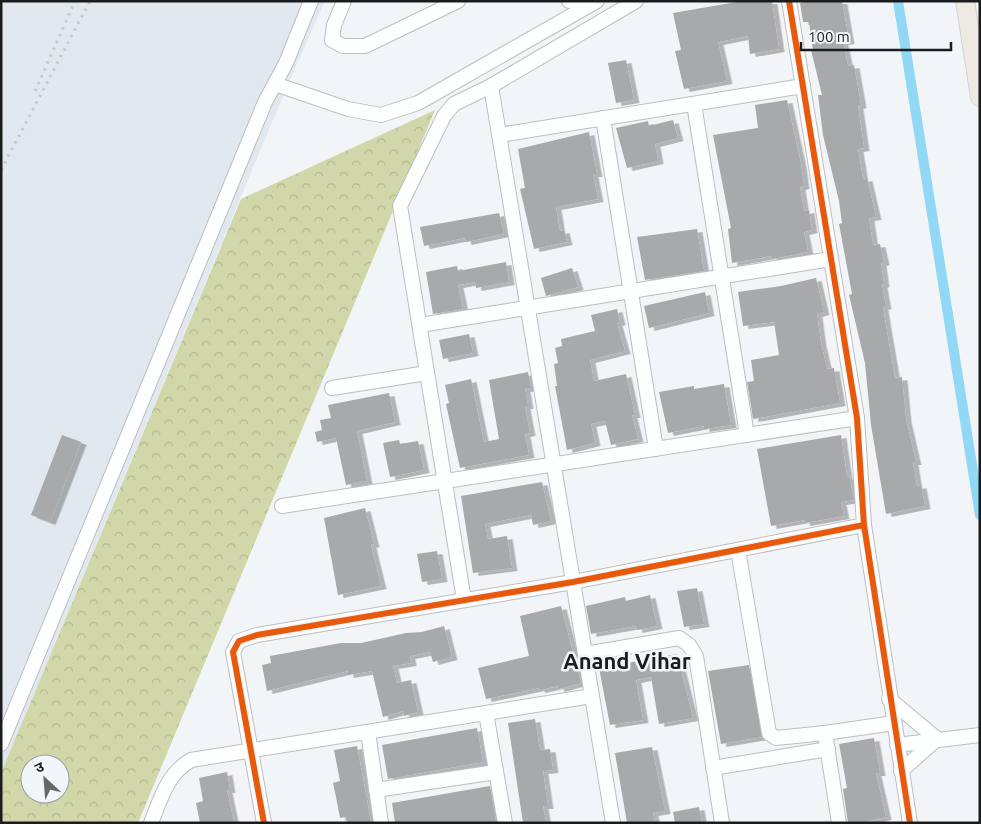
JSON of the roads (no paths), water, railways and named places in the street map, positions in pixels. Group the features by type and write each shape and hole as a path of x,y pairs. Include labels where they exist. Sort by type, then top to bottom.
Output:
{"main road":[{"path":"965,1 980,96"}],"street":[{"path":"1,744 265,102 286,63 312,1"},
{"path":"344,1 334,24 332,40 342,46 365,46 453,2"},
{"path":"569,1 578,1"},
{"path":"275,84 348,109 381,115 418,103 597,1"},
{"path":"464,600 400,206 448,109 636,1"},
{"path":"789,1 857,418 864,525 889,699 910,823"},
{"path":"491,86 612,823"},
{"path":"499,135 803,86"},
{"path":"694,104 747,435"},
{"path":"603,118 656,449"},
{"path":"420,325 831,259"},
{"path":"332,388 427,373"},
{"path":"282,506 857,418"},
{"path":"264,823 234,652 239,641 257,635 573,582 864,525"},
{"path":"738,550 769,733 776,738 894,723"},
{"path":"585,654 679,638 689,645 696,656 722,823"},
{"path":"151,823 170,776 180,766 191,760 592,696"},
{"path":"889,699 937,739"},
{"path":"486,713 504,823"},
{"path":"368,732 381,823"},
{"path":"825,733 839,823"},
{"path":"897,745 980,735"},
{"path":"902,771 937,739"},
{"path":"713,768 828,749"},
{"path":"376,790 496,772"}],"waterway":[{"path":"898,1 980,515"}],"railway":[{"path":"35,91 75,1"},
{"path":"1,170 90,1"}],"district":[{"name":"Anand Vihar","path":"627,660"}]}
